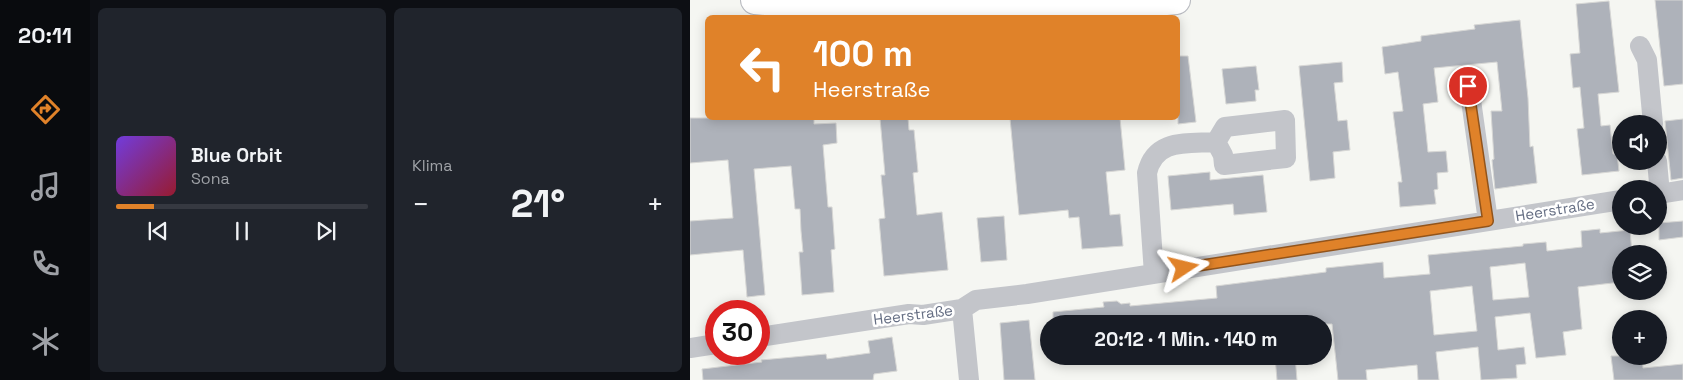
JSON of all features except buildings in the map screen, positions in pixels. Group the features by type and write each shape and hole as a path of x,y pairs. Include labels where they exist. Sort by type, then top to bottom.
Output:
{"main road":[{"path":"755,0 815,6 942,11 1116,7 1176,0"}],"street":[{"path":"1640,46 1647,60 1652,115"},
{"path":"1468,86 1488,221"},
{"path":"1154,274 1148,172 1150,160 1159,149 1174,145 1216,142"},
{"path":"1667,193 1683,190"},
{"name":"Heerstraße","path":"770,336 909,314 923,315 962,309 976,300 1027,294 1612,201"},
{"path":"962,309 969,380"},
{"path":"690,348 705,346"}],"route":[{"path":"1184,268 1317,249 1488,221 1468,86"}]}
